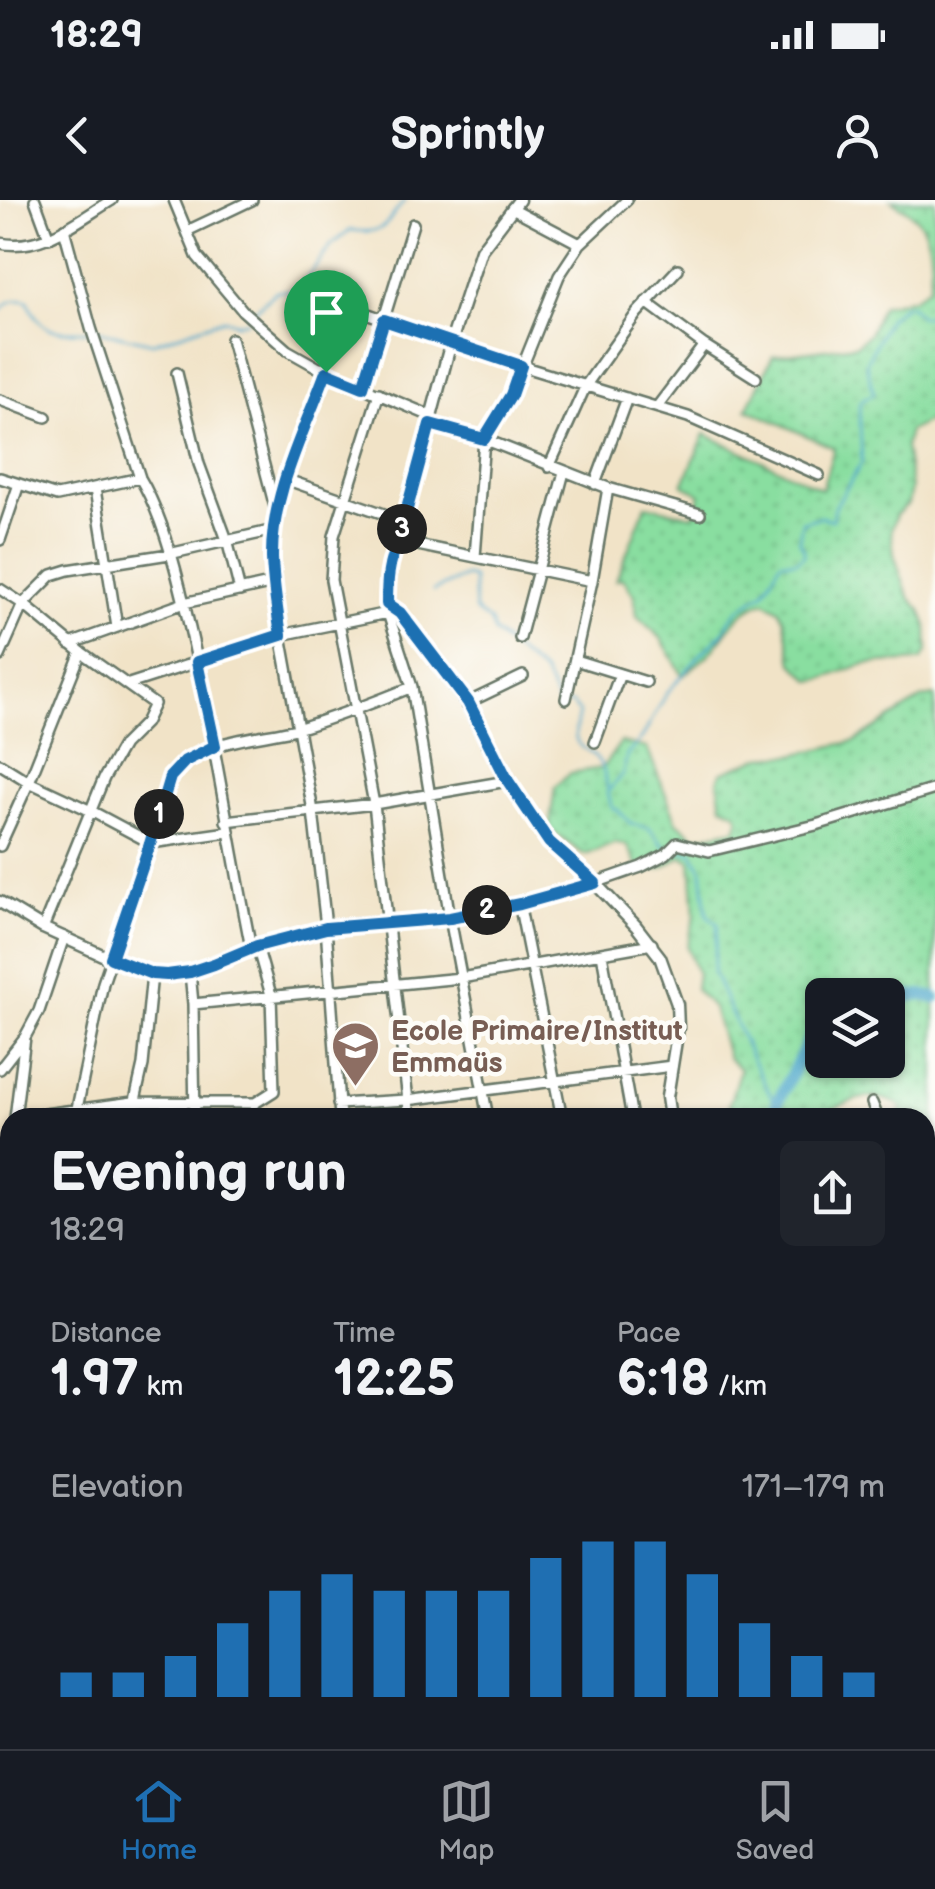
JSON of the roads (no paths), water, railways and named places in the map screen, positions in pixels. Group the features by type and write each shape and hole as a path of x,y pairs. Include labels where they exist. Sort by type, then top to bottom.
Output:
{"street":[{"path":"35,200 49,238"},
{"path":"0,243 28,244 49,238 112,200"},
{"path":"174,200 197,256 243,310 287,350 430,420 595,484 700,514"},
{"path":"186,231 252,200"},
{"path":"475,557 484,439 511,395 560,276 580,244 627,200"},
{"path":"487,1108 412,687 388,609 387,580 390,558 398,542 451,342 480,250 516,204 580,244"},
{"path":"363,387 413,224"},
{"path":"64,228 91,328 140,478 154,500 184,603 215,746 227,826 254,947 271,995 274,1091 255,1103 133,1102 104,1108"},
{"path":"549,467 586,385 646,302 678,269"},
{"path":"310,294 521,366 688,417 819,475"},
{"path":"646,302 756,378"},
{"path":"232,339 276,514"},
{"path":"657,408 704,345"},
{"path":"177,372 199,464 227,540 240,591"},
{"path":"326,372 276,514 274,583 312,811 326,928 339,1108"},
{"path":"379,393 334,536 331,580 374,804 408,1108"},
{"path":"595,484 627,398"},
{"path":"0,400 46,417"},
{"path":"520,638 564,472"},
{"path":"0,478 57,496 140,478"},
{"path":"286,479 404,521"},
{"path":"0,540 19,484"},
{"path":"566,699 608,488"},
{"path":"95,490 117,627"},
{"path":"0,656 22,604 52,575 274,530"},
{"path":"398,542 592,582"},
{"path":"70,644 184,603 274,583"},
{"path":"0,589 154,704 104,778 44,928"},
{"path":"129,684 281,635 338,625 388,609 400,613 468,702 508,781 549,842 595,883 652,944 664,966 677,1004 678,1028 668,1108"},
{"path":"0,846 81,652"},
{"path":"574,660 646,682"},
{"path":"595,742 620,674"},
{"path":"468,702 523,676"},
{"path":"77,1108 103,983 175,770 215,746 297,729 412,687"},
{"path":"0,764 150,844 312,811 508,781"},
{"path":"0,902 44,928 111,958 152,974 167,975 190,972 254,947 326,928 450,918 520,904 641,868 677,843 709,851 935,790"},
{"path":"520,904 560,1108"},
{"path":"0,1069 39,1011 64,937"},
{"path":"193,1004 462,978 652,944"},
{"path":"602,954 630,1108"},
{"path":"190,972 194,1108"},
{"path":"132,1108 143,1066 152,974"},
{"path":"16,1108 25,1037"},
{"path":"338,1104 406,1100 672,1066"},
{"path":"872,1103 874,1108"}],"waterway":[{"path":"251,314 276,291 298,290 332,244 350,230 383,227 405,200"},
{"path":"0,310 20,299 28,301 38,320 51,329 88,331"},
{"path":"607,793 623,773 627,755 642,738 667,693 724,632 739,609 764,592 781,561 796,561 804,555 799,540 802,522 820,517 832,520 835,507 862,462 859,406 874,394 866,363 888,319 904,305 911,306 920,316 935,316"},
{"path":"97,330 153,343 224,319 247,321"},
{"path":"433,591 466,576 473,578 475,611 490,621 494,633 544,674 558,703 573,704 579,713 578,743 602,767 612,808 631,824 649,828 669,848"},
{"path":"677,850 692,852 702,870 707,915 718,924 713,972 776,1105"},
{"path":"905,997 935,998"},
{"path":"776,1108 805,1048"}],"place":[{"name":"Ecole Primaire/Institut Emmaüs","path":"356,1088"}]}
